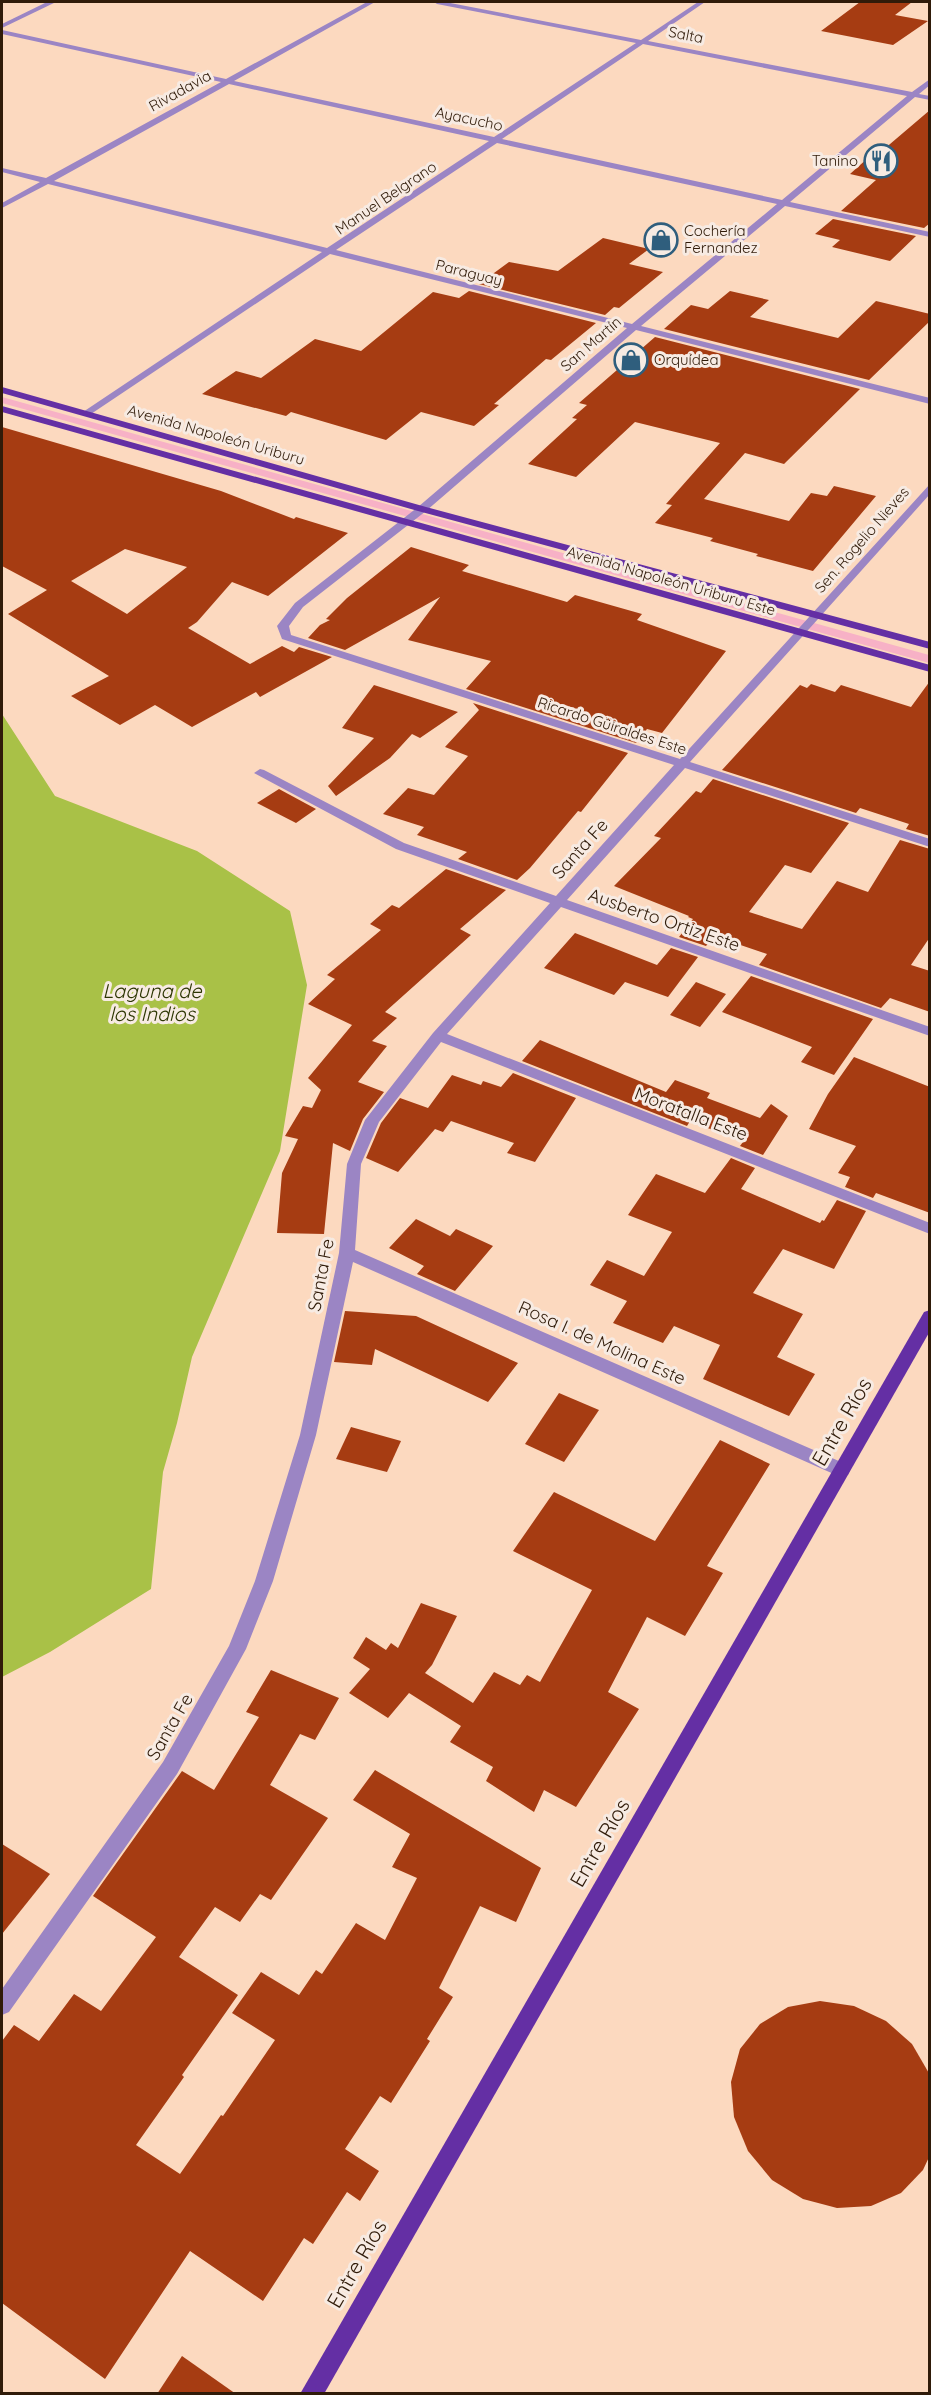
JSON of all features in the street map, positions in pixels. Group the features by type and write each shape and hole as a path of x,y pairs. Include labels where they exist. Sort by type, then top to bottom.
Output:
{"main road":[{"name":"Avenida Napoleón Uriburu","path":"2,390 422,509"},
{"name":"Avenida Napoleón Uriburu","path":"2,409 405,522"},
{"name":"Avenida Napoleón Uriburu Este","path":"422,509 930,646"},
{"name":"Avenida Napoleón Uriburu Este","path":"405,522 930,669"},
{"name":"Entre Ríos","path":"311,2394 930,1316"}],"street":[{"path":"2,26 52,2"},
{"name":"Rivadavia","path":"2,206 371,2"},
{"name":"Salta","path":"437,2 642,40 930,98"},
{"name":"Manuel Belgrano","path":"85,414 702,2"},
{"name":"Ayacucho","path":"2,32 930,235"},
{"name":"San Martín","path":"286,637 283,626 300,605 422,509 634,327 930,81"},
{"name":"Paraguay","path":"2,170 930,401"},
{"name":"Sen. Rogelio Nieves","path":"801,633 930,487"},
{"name":"Santa Fe","path":"2,2005 170,1768 237,1649 264,1581 308,1435 347,1252 354,1164 372,1120 438,1036 801,633"},
{"name":"Ricardo Güiraldes Este","path":"286,637 930,843"},
{"name":"Ausberto Ortiz Este","path":"260,773 400,846 930,1032"},
{"name":"Moratalla Este","path":"438,1036 930,1229"},
{"name":"Rosa I. de Molina Este","path":"347,1252 842,1470"}],"shaded area":[{"path":"2,397 929,655 929,663 2,403"}],"water":[{"name":"Laguna de los Indios","path":"2,714 55,796 197,851 290,911 307,985 280,1151 192,1357 163,1472 151,1589 50,1652 2,1677"}],"building":[{"path":"860,2 912,2 895,15 928,21 893,45 821,31"},
{"path":"930,110 930,223 924,228 841,211 876,180 850,174 878,149 883,150"},
{"path":"833,219 916,236 890,261 832,247 840,240 815,234"},
{"path":"603,238 649,249 629,264 663,272 619,308 614,307 605,315 479,284 509,262 558,271"},
{"path":"469,291 596,323 551,360 546,359 494,404 499,405 474,426 421,412 386,440 291,412 286,416 202,394 236,371 261,378 315,339 361,351 433,292 459,298"},
{"path":"730,291 769,300 750,317 838,338 876,301 930,314 930,321 869,380 664,329 691,305 708,309"},
{"path":"655,337 860,389 784,464 745,453 704,499 789,521 811,493 827,496 834,486 876,496 813,571 710,541 713,538 655,523 672,505 666,504 720,443 635,422 576,477 528,464 577,419 572,418 587,405 579,403"},
{"path":"2,427 221,491 294,519 296,517 348,533 268,596 232,582 197,622 188,628 250,664 282,646 294,652 299,647 332,657 260,697 256,692 192,727 155,705 120,725 71,696 109,676 8,614 47,590 2,566","holes":["125,549 187,567 127,614 71,581"]},
{"path":"411,547 469,565 462,571 567,602 575,595 642,614 637,620 726,651 662,733 647,729 636,743 466,689 491,661 408,640 440,597 345,650 308,638 320,625 330,620 326,619 347,598"},
{"path":"930,681 930,836 906,829 909,824 860,808 856,813 722,770 800,685 807,688 811,684 835,692 841,685 911,707"},
{"path":"374,685 458,712 420,738 412,734 390,758 336,796 328,786 374,738 342,728"},
{"path":"473,703 628,753 581,812 578,811 517,880 458,859 467,852 417,835 424,827 383,814 408,788 434,795 468,756 445,747 479,710"},
{"path":"713,779 849,823 811,873 785,865 749,912 802,929 837,881 868,892 900,840 930,849 930,937 911,965 930,971 930,1012 890,998 881,1008 759,965 767,954 714,936 706,946 679,937 693,919 614,886 661,838 654,836 696,791 701,793"},
{"path":"279,789 316,809 296,823 257,803"},
{"path":"446,869 506,890 460,929 471,935 385,1012 397,1018 372,1041 387,1046 358,1082 384,1092 363,1119 350,1151 333,1143 324,1234 277,1233 282,1173 298,1139 285,1136 303,1106 312,1108 321,1090 308,1078 352,1025 308,1004 335,979 327,975 381,930 370,924 392,905 399,908"},
{"path":"575,933 657,965 671,948 698,957 668,997 625,982 614,995 544,968"},
{"path":"751,976 873,1019 834,1075 801,1062 812,1047 722,1012"},
{"path":"696,982 726,994 700,1027 670,1015"},
{"path":"540,1040 666,1092 675,1080 710,1093 707,1098 760,1118 771,1104 788,1116 763,1155 740,1146 743,1142 690,1121 687,1126 522,1061"},
{"path":"854,1057 930,1087 930,1213 876,1193 873,1198 845,1187 850,1177 838,1173 856,1146 809,1129 828,1094"},
{"path":"513,1073 576,1098 535,1162 507,1153 514,1143 451,1121 443,1132 435,1129 398,1172 366,1158 381,1123 400,1098 428,1108 452,1075 481,1085 483,1081 501,1087"},
{"path":"731,1158 755,1168 741,1189 820,1223 824,1221 837,1200 866,1211 834,1269 783,1249 753,1293 803,1314 777,1357 815,1374 789,1416 703,1379 720,1345 674,1326 663,1343 613,1323 627,1301 590,1285 607,1260 644,1276 672,1232 628,1215 656,1174 705,1193"},
{"path":"416,1219 450,1236 456,1229 493,1246 455,1291 417,1274 424,1266 389,1248"},
{"path":"345,1311 416,1316 518,1363 488,1402 375,1349 372,1365 334,1362"},
{"path":"559,1393 599,1410 564,1462 525,1444"},
{"path":"351,1427 401,1441 387,1472 336,1459"},
{"path":"720,1440 770,1464 707,1566 723,1573 685,1636 647,1617 608,1692 639,1709 576,1807 544,1790 534,1812 486,1781 493,1767 450,1742 461,1726 409,1693 388,1718 349,1693 370,1669 353,1658 366,1637 386,1650 391,1643 398,1648 421,1603 457,1616 432,1665 425,1673 473,1703 494,1672 520,1685 527,1675 540,1682 592,1590 513,1551 554,1492 655,1541"},
{"path":"271,1670 339,1698 315,1740 300,1734 270,1785 328,1818 271,1900 260,1894 240,1922 215,1907 179,1957 238,1995 136,2145 180,2174 221,2115 223,2116 275,2040 232,2013 261,1972 299,1995 316,1970 322,1974 356,1923 385,1940 417,1878 392,1867 410,1834 353,1800 375,1770 541,1868 516,1922 480,1906 439,1988 453,1997 427,2039 430,2041 391,2103 380,2096 345,2149 379,2171 360,2201 347,2192 313,2244 304,2238 263,2301 190,2251 105,2379 2,2303 2,2041 14,2025 39,2041 74,1994 101,2011 156,1937 93,1896 182,1771 214,1790 259,1717 246,1712"},
{"path":"2,1844 50,1874 2,1934"},
{"path":"820,2001 854,2006 886,2021 912,2044 930,2075 930,2155 923,2170 901,2193 871,2206 837,2208 803,2199 772,2180 748,2151 734,2117 731,2082 740,2049 760,2024 788,2007"},
{"path":"182,2356 236,2394 157,2394"}],"place":[{"name":"Tanino","path":"881,161"},
{"name":"Cochería Fernandez","path":"661,240"},
{"name":"Orquídea","path":"631,360"}]}
